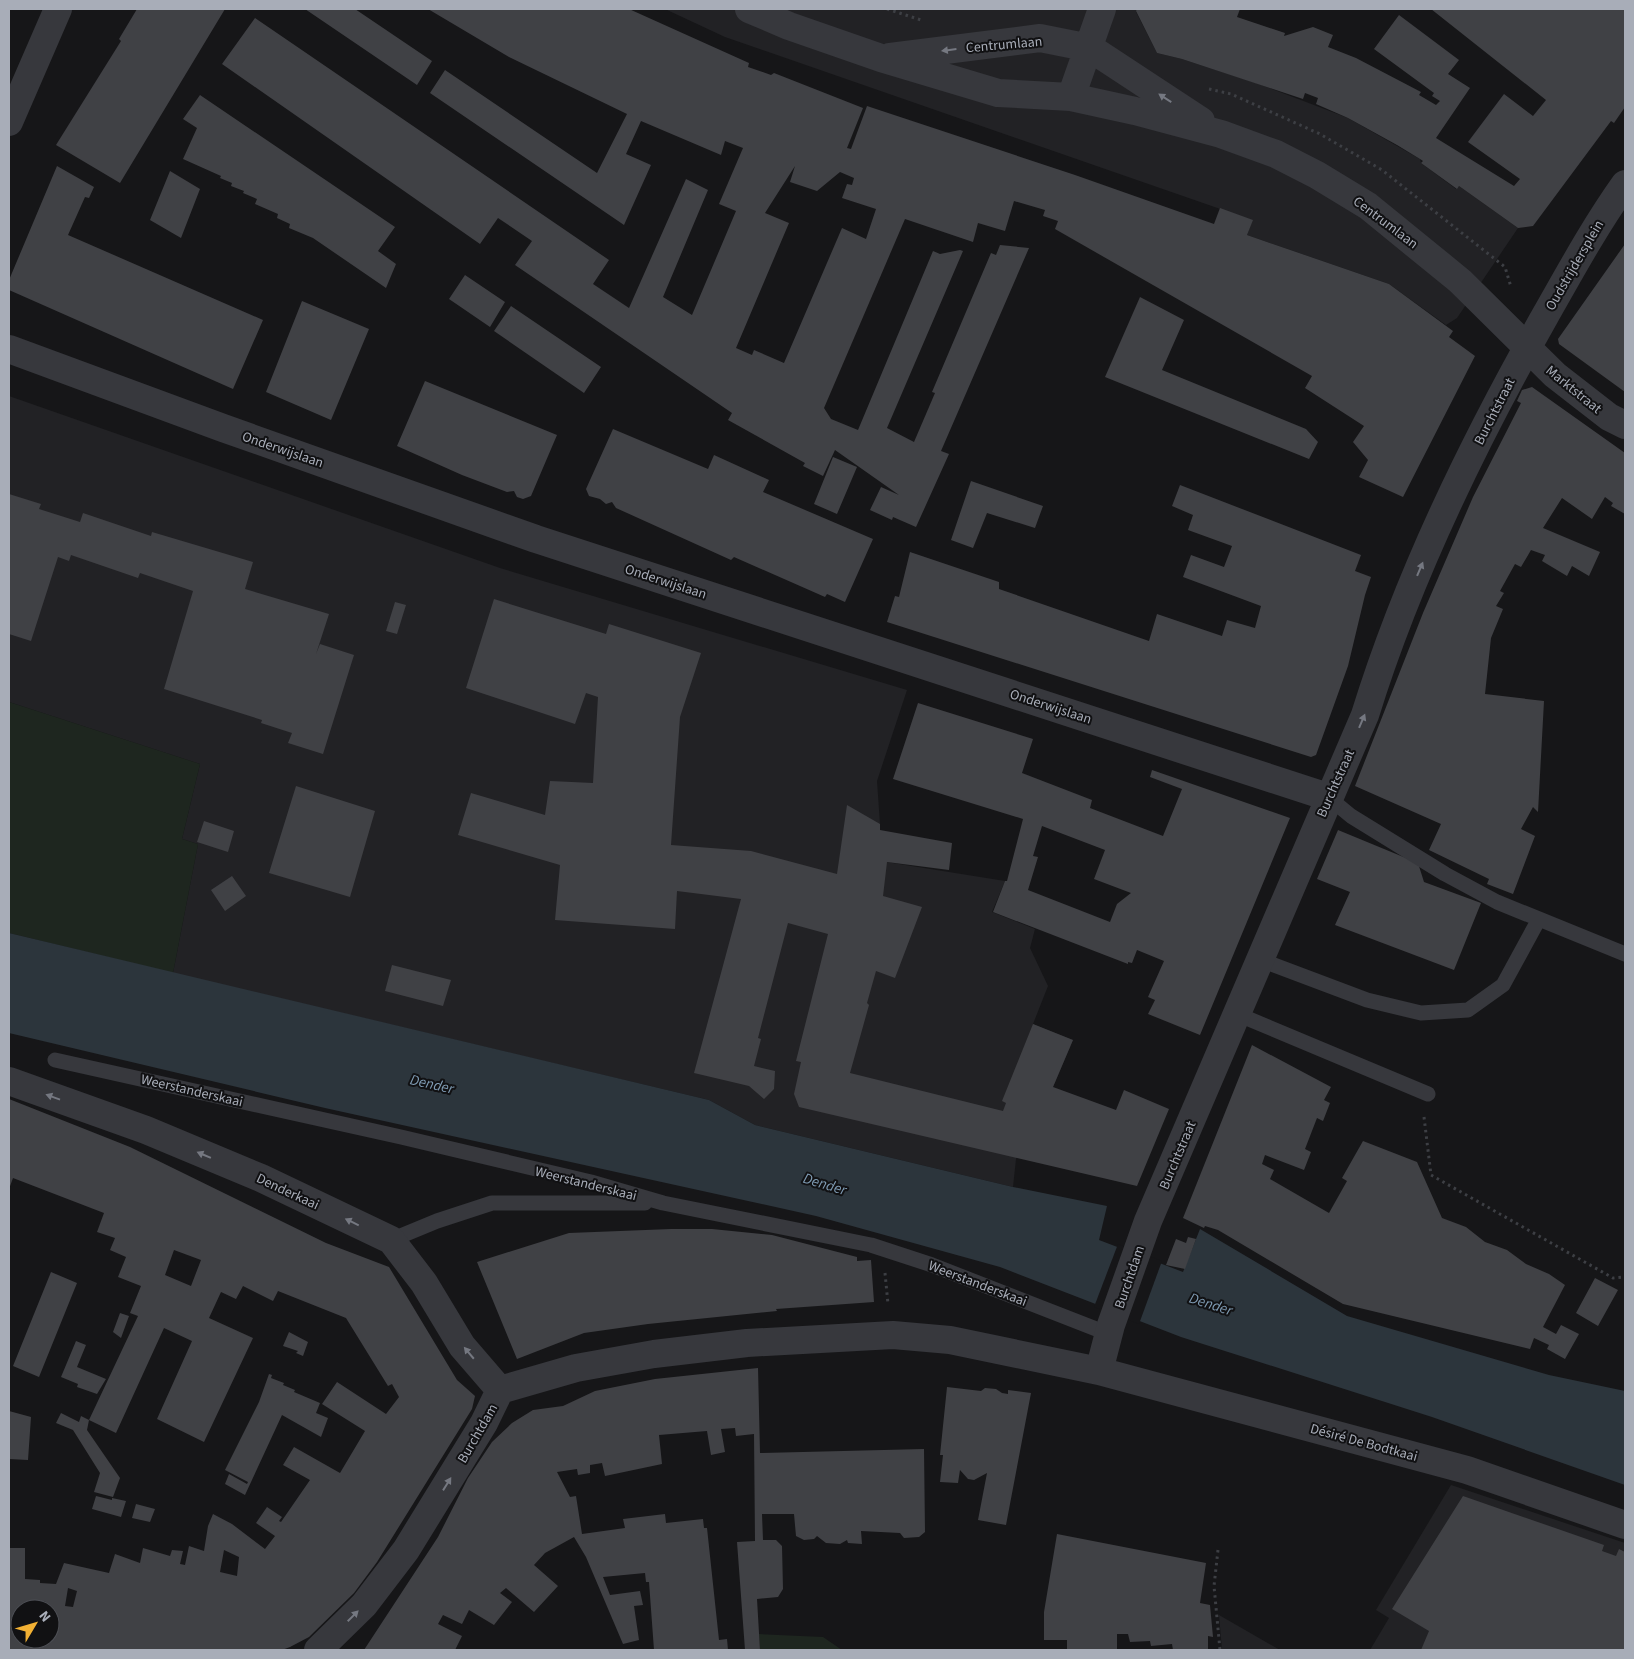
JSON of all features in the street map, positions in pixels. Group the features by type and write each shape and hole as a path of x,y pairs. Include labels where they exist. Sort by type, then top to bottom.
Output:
{"street":[{"path":"9,122 58,9"},
{"name":"Centrumlaan","path":"749,9 789,26 881,58 998,93 1071,98 1221,134 1276,154 1317,175 1368,206 1460,281 1527,348"},
{"path":"1071,98 1102,9"},
{"name":"Centrumlaan","path":"881,58 1040,38 1090,48 1221,134"},
{"name":"Oudstrijdersplein","path":"1527,348 1602,216 1625,184"},
{"name":"Marktstraat","path":"1527,348 1563,381 1609,417 1625,425"},
{"name":"Burchtstraat","path":"1148,1221 1261,960 1328,797 1365,715 1384,653 1452,493 1527,348"},
{"name":"Onderwijslaan","path":"9,349 223,428 536,539 1328,797"},
{"name":"Denderkaai","path":"9,1081 146,1130 261,1178 391,1240 424,1283 462,1346 500,1390"},
{"name":"Burchtdam","path":"1112,1325 1148,1221"},
{"path":"1099,1371 1112,1325"},
{"name":"Burchtdam","path":"318,1650 364,1604 406,1550 484,1423 500,1390 576,1368 654,1354 747,1343 893,1335"},
{"name":"Désiré De Bodtkaai","path":"893,1335 950,1340 1099,1371 1467,1470 1625,1525"}],"lane":[{"path":"1328,797 1351,816 1445,874 1497,902 1625,954"},
{"path":"1261,960 1367,1000 1421,1013 1468,1010 1503,985 1539,919"},
{"path":"1238,1014 1428,1094"},
{"name":"Weerstanderskaai","path":"55,1060 401,1137 591,1182 663,1203 884,1249 1112,1325"},
{"path":"391,1240 437,1221 492,1203 663,1203"}],"path":[{"path":"1428,1094 1423,1109 1431,1175 1613,1278 1625,1277"},
{"path":"884,1249 893,1335"},
{"path":"1218,1550 1214,1586 1220,1650"}],"shaded area":[{"path":"665,9 1137,9 1136,12 1157,53 1182,59 1256,83 1348,118 1420,159 1421,163 1456,189 1459,186 1518,228 1457,318 1446,325 1389,284 1247,235 1252,220 725,37"},
{"path":"9,396 500,568 907,690 877,781 880,824 874,860 1005,881 992,912 1035,929 1030,948 1048,986 1033,1024 1073,1040 1034,1132 1025,1129 1016,1159 1013,1187 755,1125 709,1100 173,973 198,844 182,839 200,764 9,702"},
{"path":"9,702 200,764 182,839 198,844 173,973 9,933"},
{"path":"1451,1485 1625,1543 1625,1650 1370,1650 1389,1618 1376,1610"},
{"path":"1219,1615 1280,1650 1222,1650"},
{"path":"759,1634 823,1637 842,1650 760,1650"}],"water":[{"name":"Dender","path":"9,933 709,1100 755,1125 1013,1187 1107,1206 1099,1240 1183,1272 1200,1229 1347,1316 1549,1375 1625,1391 1625,1485 1432,1417 1181,1337 1000,1267 816,1216 325,1108 9,1033"}],"pier":[{"path":"1118,1244 1162,1261 1139,1324 1094,1307"}],"building":[{"path":"137,9 225,9 120,183 56,145 121,41 119,39"},
{"path":"305,9 355,9 432,61 417,85"},
{"path":"428,9 629,9 749,63 748,67 771,75 774,73 863,108 847,148 851,149 867,106 1075,175 1214,224 1220,208 1253,220 1247,235 1389,284 1453,331 1449,337 1475,356 1403,497 1359,477 1368,460 1353,442 1364,426 1305,388 1312,376 1055,229 1058,221 1043,216 1045,210 1014,201 1005,231 978,223 973,242 905,219 824,408 831,419 858,430 933,251 940,254 963,251 887,428 914,442 935,393 932,392 991,253 996,255 1000,245 1029,248 941,451 949,454 916,527 893,517 892,520 870,510 881,487 899,495 835,450 823,476 803,466 805,463 728,420 732,413 515,265 532,241 498,218 480,244 222,64 255,18 609,260 593,284 629,308 686,179 708,190 663,297 692,315 736,211 719,204 743,148 725,141 721,155 641,121 626,154 651,165 624,225 430,93 445,70 597,173 627,114 509,57","holes":["795,166 790,182 817,191 840,172 854,178 852,185 847,184 842,198 876,209 866,239 842,228 784,363 754,350 752,355 736,348 789,223 765,213"]},
{"path":"1137,9 1240,9 1237,17 1285,33 1284,36 1313,27 1333,35 1328,47 1356,58 1421,92 1419,95 1436,105 1440,101 1432,96 1434,93 1374,49 1399,15 1459,60 1448,74 1470,88 1436,138 1514,186 1520,179 1468,142 1504,94 1533,116 1546,100 1431,9 1625,10 1625,107 1614,123 1611,121 1533,226 1518,228 1459,186 1457,189 1421,163 1423,161 1420,159 1348,118 1316,104 1318,98 1305,93 1303,99 1182,59 1157,53 1136,11"},
{"path":"200,95 395,227 378,251 396,264 386,288 313,238 289,228 290,224 277,218 278,214 255,204 257,199 231,186 232,183 220,178 221,176 183,159 197,128 183,119"},
{"path":"57,166 94,187 89,198 85,197 68,235 263,320 233,389 9,290 9,280"},
{"path":"170,171 200,189 181,238 150,220"},
{"path":"1625,244 1625,392 1559,344 1558,339"},
{"path":"465,275 505,302 490,327 449,299"},
{"path":"1140,297 1184,320 1162,370 1306,429 1318,442 1309,459 1105,377"},
{"path":"302,301 369,329 331,420 266,392"},
{"path":"511,306 601,367 584,393 494,331"},
{"path":"425,381 557,435 531,496 523,499 517,497 514,491 507,492 462,475 397,446"},
{"path":"1532,387 1625,453 1625,514 1611,506 1613,503 1605,497 1592,519 1562,498 1543,528 1600,552 1589,576 1572,566 1567,576 1542,561 1545,555 1531,550 1521,567 1515,564 1500,591 1504,593 1496,606 1503,609 1491,638 1485,694 1544,701 1538,812 1533,807 1521,829 1535,836 1513,894 1487,884 1489,879 1429,850 1441,824 1355,786 1423,613 1473,497 1521,403 1517,401 1522,390"},
{"path":"613,429 708,469 714,455 769,480 763,492 873,539 845,602 827,594 825,597 734,557 731,560 616,508 612,502 606,504 600,499 589,496 586,489"},
{"path":"833,457 857,467 837,514 814,504"},
{"path":"971,481 1043,506 1035,528 987,513 973,548 951,540"},
{"path":"1180,485 1361,555 1355,571 1371,577 1348,666 1316,755 1311,757 887,622 895,596 899,597 910,552 999,582 999,589 1149,641 1157,614 1222,636 1227,620 1255,628 1261,606 1183,577 1191,555 1224,567 1232,546 1188,530 1193,515 1172,506"},
{"path":"9,494 41,504 39,509 80,522 83,513 151,536 152,532 253,562 245,589 329,614 316,654 320,644 354,655 323,754 288,743 292,733 261,723 262,720 164,689 193,591 140,573 138,578 71,555 69,561 58,557 31,641 9,634"},
{"path":"494,599 606,634 609,624 701,653 680,717 671,845 751,851 837,874 847,805 880,824 880,830 952,843 949,870 887,862 883,896 922,907 895,978 876,971 867,1003 869,1005 850,1073 1003,1111 1006,1103 1002,1101 1033,1024 1073,1040 1053,1087 1116,1110 1124,1090 1169,1109 1137,1186 799,1107 794,1094 801,1062 796,1061 828,934 788,923 758,1038 761,1039 754,1066 775,1071 774,1089 764,1099 749,1086 694,1073 741,899 677,891 675,929 555,920 560,865 458,835 471,793 545,815 550,781 593,783 598,697 586,693 575,724 466,688"},
{"path":"395,602 406,605 397,634 386,631"},
{"path":"918,703 1033,739 1022,773 1092,800 1090,808 1163,836 1182,789 1150,777 1152,770 1290,818 1200,1035 1148,1014 1155,1000 1148,997 1164,961 1137,950 1132,963 1128,962 1128,964 993,912 1005,881 1007,881 1023,819 893,779","holes":["1042,826 1105,850 1094,879 1131,893 1117,904 1110,922 1028,890 1038,857 1033,856"]},
{"path":"296,786 375,811 350,897 269,873"},
{"path":"204,821 234,831 228,852 197,842"},
{"path":"1338,830 1418,863 1424,882 1481,903 1454,970 1335,925 1350,892 1317,879"},
{"path":"232,876 246,896 225,911 211,890"},
{"path":"392,965 451,980 443,1006 385,991"},
{"path":"1252,1045 1331,1087 1324,1100 1330,1103 1323,1121 1317,1118 1305,1149 1311,1152 1304,1170 1265,1155 1262,1164 1274,1170 1270,1179 1329,1213 1347,1181 1342,1178 1363,1141 1417,1162 1442,1218 1466,1227 1485,1242 1507,1250 1526,1264 1549,1274 1565,1285 1543,1327 1556,1334 1561,1325 1579,1334 1565,1359 1547,1349 1549,1345 1534,1338 1530,1349 1343,1304 1218,1230 1205,1226 1204,1228 1183,1218"},
{"path":"9,1099 130,1147 326,1243 389,1267 457,1380 475,1396 472,1409 377,1562 354,1593 309,1637 282,1650 9,1650 9,1548 25,1548 25,1579 40,1580 40,1583 56,1584 64,1563 109,1573 115,1554 140,1563 143,1548 170,1556 172,1550 183,1551 180,1564 185,1565 189,1546 204,1551 208,1526 213,1514 232,1524 265,1549 275,1536 256,1523 267,1507 282,1517 279,1521 281,1522 310,1480 283,1465 294,1447 340,1473 365,1431 322,1404 337,1382 386,1414 399,1397 392,1384 388,1386 346,1318 278,1291 273,1301 243,1286 236,1299 221,1292 209,1318 253,1338 204,1442 157,1419 192,1341 164,1328 116,1433 89,1420 138,1316 130,1313 141,1286 118,1277 126,1257 110,1250 115,1238 97,1232 104,1213 13,1178 9,1189","holes":["174,1250 201,1260 191,1286 165,1275","224,1550 239,1557 237,1576 220,1572","68,1588 77,1591 73,1607 65,1606"]},
{"path":"712,1229 772,1235 857,1257 857,1261 871,1260 874,1302 776,1309 777,1311 648,1324 584,1333 517,1359 477,1262 569,1233"},
{"path":"1188,1237 1196,1239 1185,1269 1166,1265 1176,1239 1186,1243"},
{"path":"51,1272 77,1283 39,1377 13,1366"},
{"path":"1595,1278 1618,1290 1598,1326 1576,1313"},
{"path":"120,1313 129,1316 121,1338 113,1332"},
{"path":"289,1332 308,1342 303,1356 296,1353 298,1351 283,1346"},
{"path":"76,1341 86,1345 77,1367 106,1379 97,1394 77,1387 78,1384 61,1377"},
{"path":"758,1368 760,1453 924,1449 925,1532 919,1537 904,1538 900,1533 861,1531 862,1544 848,1543 847,1540 840,1544 826,1543 817,1536 814,1539 804,1540 796,1536 794,1514 762,1514 763,1540 776,1540 782,1546 783,1589 778,1597 757,1599 760,1650 745,1650 737,1542 755,1541 754,1434 736,1436 735,1428 721,1429 725,1452 711,1455 707,1431 659,1435 662,1464 605,1476 602,1463 590,1465 590,1473 578,1475 577,1469 557,1472 570,1497 576,1496 582,1534 625,1528 623,1519 665,1514 666,1523 703,1519 704,1528 707,1528 719,1640 727,1639 728,1650 654,1650 649,1582 646,1582 645,1573 603,1577 610,1595 640,1591 643,1605 634,1606 639,1640 623,1644 586,1557 574,1537 545,1553 534,1565 558,1586 534,1612 506,1588 500,1593 512,1602 494,1625 469,1610 462,1624 443,1615 438,1624 462,1636 455,1650 364,1650 438,1537 468,1478 492,1442 512,1423 533,1410 563,1406 595,1391 655,1379"},
{"path":"269,1374 272,1375 271,1378 295,1390 294,1392 320,1403 316,1413 328,1418 321,1437 282,1415 245,1495 225,1484 229,1474 247,1484 248,1482 225,1470 259,1402"},
{"path":"947,1387 981,1391 985,1388 996,1389 1008,1394 1008,1390 1031,1393 1006,1525 978,1520 987,1473 974,1480 968,1479 960,1470 958,1483 940,1482 943,1455 940,1455"},
{"path":"9,1411 31,1417 28,1460 9,1459"},
{"path":"61,1413 79,1422 81,1416 89,1420 87,1430 120,1478 113,1497 94,1492 100,1473 73,1430 56,1423"},
{"path":"96,1496 126,1501 121,1517 92,1509"},
{"path":"1463,1496 1604,1545 1602,1551 1616,1556 1619,1549 1625,1552 1625,1650 1421,1650 1429,1631 1392,1609"},
{"path":"136,1504 155,1509 150,1522 132,1518"},
{"path":"1057,1534 1206,1563 1200,1603 1210,1605 1213,1637 1208,1636 1208,1650 1173,1650 1172,1644 1151,1646 1150,1641 1130,1642 1128,1634 1117,1634 1117,1650 1067,1650 1067,1640 1044,1640 1044,1612"}]}
